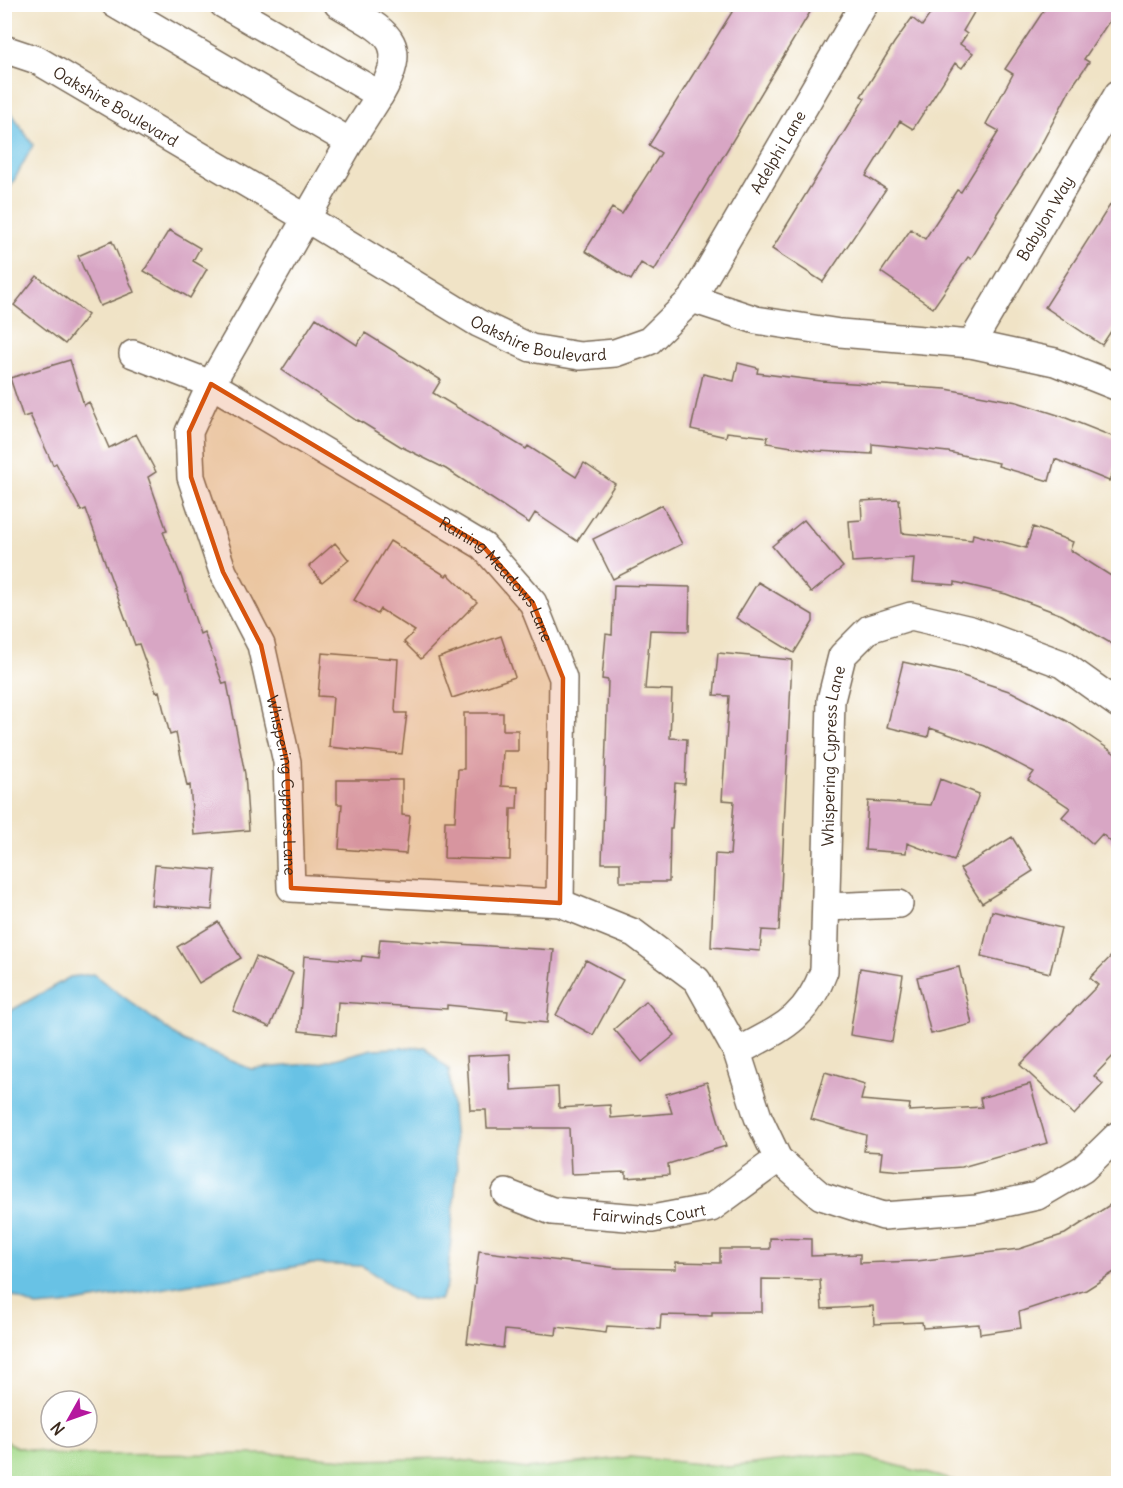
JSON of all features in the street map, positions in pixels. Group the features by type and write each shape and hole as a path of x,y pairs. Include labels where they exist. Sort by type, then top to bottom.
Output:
{"street":[{"path":"116,4 350,142"},
{"path":"223,4 380,95"},
{"name":"Whispering Cypress Lane","path":"338,4 383,32 392,45 393,71 211,384 189,432 191,477 223,572 261,645 287,762 291,888 560,903 634,933 697,980 737,1052 758,1117 778,1159 821,1196 883,1216 977,1209 1037,1196 1083,1168 1119,1135"},
{"name":"Adelphi Lane","path":"692,299 864,4"},
{"name":"Oakshire Boulevard","path":"4,49 37,60 478,322 531,348 580,356 615,353 649,340 692,299"},
{"name":"Babylon Way","path":"971,344 1119,94"},
{"path":"692,299 756,320 840,333 971,344 1055,362 1119,387"},
{"name":"Raining Meadows Lane","path":"133,354 211,384 483,546 533,603 563,678 560,903"},
{"name":"Whispering Cypress Lane","path":"737,1052 792,1022 815,995 824,971 831,700 843,656 869,629 911,616 971,630 1062,664 1119,704"},
{"path":"827,907 899,904"},
{"name":"Fairwinds Court","path":"506,1193 552,1211 652,1219 711,1208 778,1159"}],"highlighted area":[{"path":"211,384 483,546 533,603 563,678 560,903 291,888 287,762 261,645 223,572 191,477 189,432"}],"green space":[{"path":"4,512 10,564 5,647"},
{"path":"5,1441 17,1447 57,1455 276,1454 362,1460 445,1458 527,1469 630,1457 729,1467 825,1455 865,1457 963,1483 5,1484"}],"water":[{"path":"5,109 11,112 33,145 5,197"},
{"path":"93,974 183,1041 251,1069 320,1063 372,1049 425,1047 449,1070 457,1168 447,1285 440,1300 411,1299 362,1266 310,1264 63,1305 36,1307 5,1292 5,1014 70,977"}],"building":[{"path":"737,4 815,4 654,271 641,263 631,280 585,251 612,208 622,214 661,153 649,145"},
{"path":"937,4 979,4 963,31 967,34 960,44 973,53 962,68 955,63 913,129 900,121 866,176 886,189 823,282 772,249 865,98 861,96 894,43 912,18 922,26"},
{"path":"1048,4 1107,4 1116,11 1084,59 1089,62 1071,88 1037,152 996,215 971,259 968,257 933,308 881,272 911,229 925,239 957,190 961,192 999,131 986,124 1013,74 1005,69"},
{"path":"1119,191 1119,319 1102,345 1045,307"},
{"path":"169,230 200,248 193,261 207,269 190,298 144,271"},
{"path":"112,241 134,292 100,306 78,256"},
{"path":"37,276 88,315 65,344 14,305"},
{"path":"316,318 357,345 365,333 441,380 433,393 526,449 528,446 576,477 584,463 615,484 577,541 535,513 529,523 446,469 357,421 282,370"},
{"path":"70,360 84,405 89,402 109,448 136,434 156,472 148,477 167,531 163,532 181,576 200,634 204,632 223,684 227,683 245,774 249,830 194,835 190,785 187,786 176,733 170,735 159,691 156,692 139,644 135,645 86,509 81,511 56,463 53,465 30,415 23,417 10,378"},
{"path":"738,363 758,368 757,373 821,381 946,389 1017,402 1061,416 1119,439 1119,459 1109,481 1055,459 1049,481 998,466 999,463 948,452 872,444 872,454 817,451 767,443 768,437 727,432 726,437 691,429 703,374 734,381"},
{"path":"899,499 902,533 972,540 973,534 1026,548 1033,527 1073,542 1070,550 1119,581 1119,648 1062,615 1006,594 955,582 955,585 912,582 914,558 852,562 849,521 862,520 861,501"},
{"path":"662,505 682,544 613,579 593,539"},
{"path":"804,520 843,567 811,593 772,546"},
{"path":"390,541 446,576 448,574 477,602 421,659 404,642 415,631 380,609 377,614 354,600"},
{"path":"335,543 349,560 322,582 309,566"},
{"path":"758,582 813,615 813,622 794,653 736,618"},
{"path":"614,585 690,587 689,631 650,630 645,689 672,690 670,738 687,739 685,784 675,783 672,829 670,829 669,882 620,882 620,863 602,863 608,680 602,679 606,634 612,635"},
{"path":"501,636 515,677 452,698 438,658"},
{"path":"322,653 398,659 395,710 396,713 407,713 402,754 329,747 333,697 318,696"},
{"path":"718,653 792,660 779,931 762,930 760,951 711,947 715,854 730,855 734,801 722,800 729,696 714,695"},
{"path":"903,662 957,674 1012,692 1067,721 1119,757 1119,849 1102,834 1093,844 1062,817 1070,808 1028,780 1034,772 986,747 930,728 928,737 887,727"},
{"path":"464,713 503,713 503,730 518,730 518,751 503,751 501,786 518,787 517,809 511,809 510,860 444,858 445,821 455,821 458,769 464,769"},
{"path":"940,779 979,794 954,861 907,843 906,853 865,850 868,801 931,805"},
{"path":"337,780 402,780 402,815 410,816 406,854 339,849 342,804 337,804"},
{"path":"1012,837 1033,871 982,903 960,869"},
{"path":"155,865 216,870 212,910 151,905"},
{"path":"992,911 1061,928 1050,973 981,956"},
{"path":"218,922 241,958 199,983 177,947"},
{"path":"380,939 554,950 547,1023 507,1019 508,1011 447,1005 447,1009 338,1002 336,1035 299,1031 304,956 361,961 362,956 378,958"},
{"path":"1119,948 1119,1050 1094,1076 1103,1084 1074,1115 1020,1065 1098,985 1090,978"},
{"path":"256,957 293,973 270,1027 233,1011"},
{"path":"586,960 623,980 593,1035 556,1015"},
{"path":"959,967 972,1024 931,1034 917,977"},
{"path":"860,968 903,975 892,1042 850,1035"},
{"path":"646,1001 675,1035 642,1062 614,1029"},
{"path":"510,1054 511,1090 558,1087 559,1108 610,1105 611,1118 672,1113 666,1094 707,1082 726,1146 668,1164 669,1175 626,1178 626,1172 571,1174 569,1128 487,1128 486,1110 470,1110 467,1056"},
{"path":"825,1072 865,1084 861,1100 910,1104 909,1111 982,1107 980,1098 1030,1084 1047,1143 962,1167 902,1171 880,1169 882,1152 864,1151 866,1135 811,1119"},
{"path":"1119,1199 1119,1269 1086,1290 1019,1312 1021,1328 980,1334 979,1324 923,1328 922,1322 874,1324 873,1306 822,1309 820,1280 762,1279 762,1312 712,1312 712,1316 661,1315 660,1329 607,1326 606,1333 557,1327 556,1335 505,1330 503,1348 467,1343 479,1251 618,1268 676,1269 676,1262 720,1263 720,1249 770,1249 770,1238 811,1239 811,1256 860,1254 860,1263 917,1261 1019,1249 1065,1234"}]}
